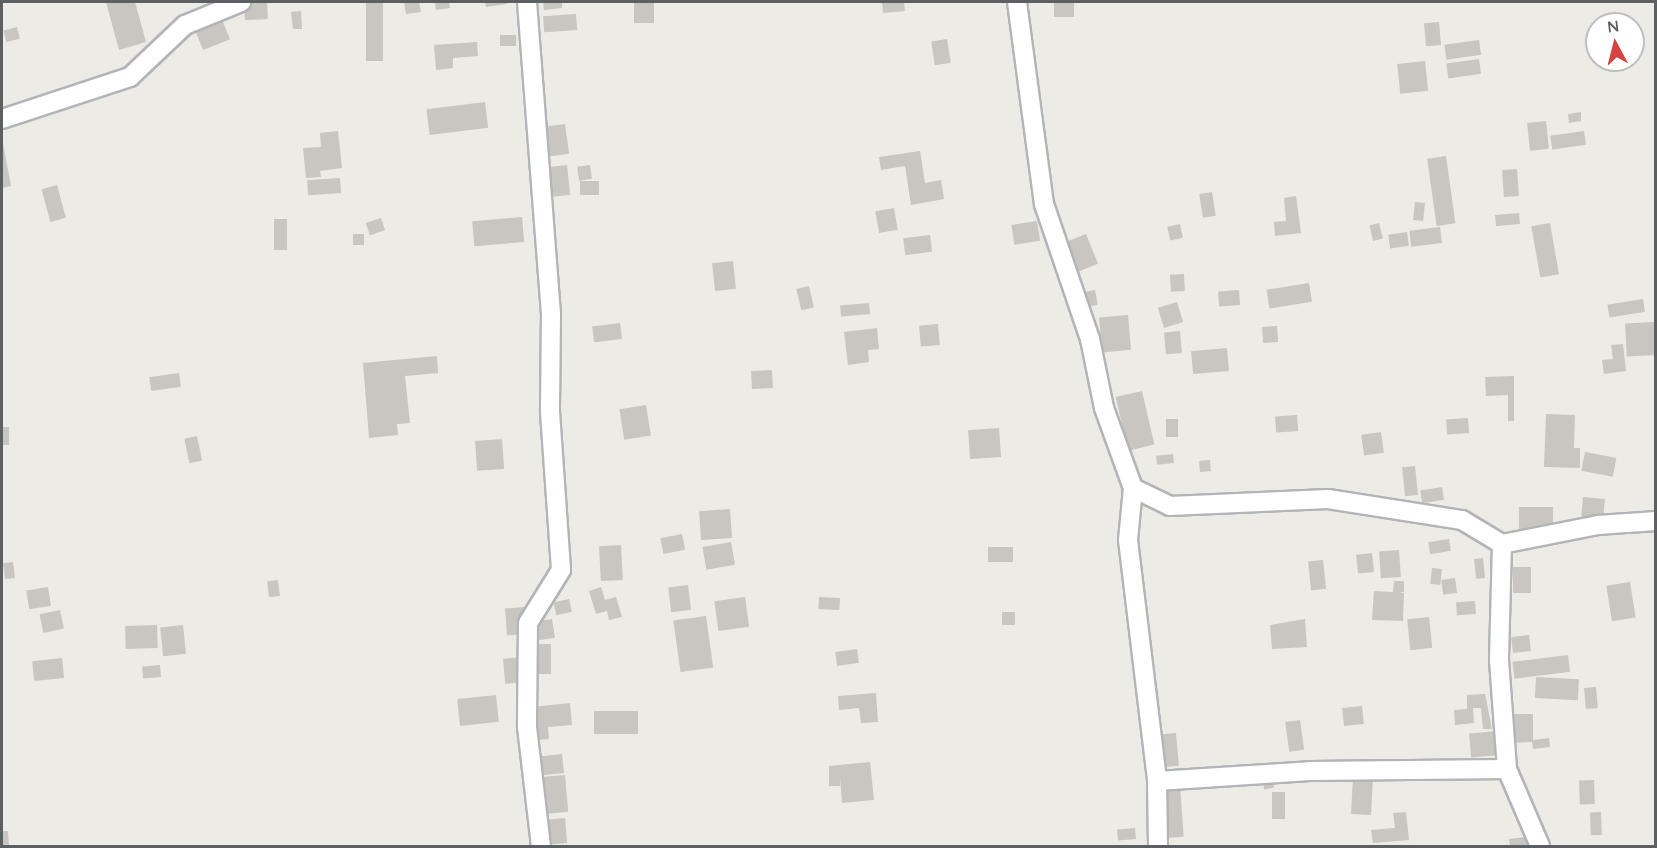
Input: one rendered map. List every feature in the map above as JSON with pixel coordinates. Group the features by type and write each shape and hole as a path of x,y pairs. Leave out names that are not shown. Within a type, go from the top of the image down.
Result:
{"street":[{"path":"2,119 130,77 185,25 241,2"},
{"path":"527,2 551,313 550,412 561,570 528,623 527,727 542,846"},
{"path":"1017,2 1044,204 1090,339 1104,408 1133,488 1128,540 1158,782 1158,846"},
{"path":"1133,488 1170,506 1328,499 1462,520 1502,544 1598,525 1656,521"},
{"path":"1502,544 1499,660 1508,769 1540,846"},
{"path":"1158,782 1310,771 1508,769"}],"building":[{"path":"106,2 135,2 146,42 119,50"},
{"path":"267,2 268,19 245,20 244,3"},
{"path":"366,2 383,2 383,61 366,61"},
{"path":"404,2 419,2 421,12 406,14"},
{"path":"435,2 449,2 450,8 436,10"},
{"path":"485,2 507,2 507,4 486,7"},
{"path":"543,2 562,2 562,8 544,10"},
{"path":"634,2 654,2 654,23 634,23"},
{"path":"882,2 904,2 905,11 883,13"},
{"path":"1054,2 1074,2 1074,17 1054,17"},
{"path":"301,11 302,29 293,29 291,12"},
{"path":"576,14 577,30 544,32 543,16"},
{"path":"221,17 230,39 203,50 194,28"},
{"path":"1439,22 1441,45 1426,46 1424,23"},
{"path":"17,27 20,39 6,42 3,30"},
{"path":"500,35 516,35 516,46 500,46"},
{"path":"947,39 951,63 935,65 931,42"},
{"path":"1479,40 1481,55 1446,60 1444,45"},
{"path":"477,42 478,56 453,58 453,68 436,70 434,45"},
{"path":"1479,59 1481,74 1448,78 1446,64"},
{"path":"1425,61 1428,91 1400,94 1397,64"},
{"path":"485,102 488,128 430,135 426,109"},
{"path":"1581,112 1581,121 1569,123 1568,114"},
{"path":"1546,121 1549,149 1530,151 1527,123"},
{"path":"565,124 569,154 545,157 541,127"},
{"path":"338,131 342,168 320,171 321,177 306,178 303,148 321,147 320,133"},
{"path":"1584,131 1586,145 1552,150 1550,136"},
{"path":"2,138 11,186 2,188"},
{"path":"920,151 925,183 941,180 944,199 911,205 905,166 881,170 879,157"},
{"path":"1446,156 1455,223 1437,226 1427,159"},
{"path":"567,165 570,195 552,197 549,167"},
{"path":"590,165 592,179 579,181 577,167"},
{"path":"1517,169 1519,196 1504,197 1502,170"},
{"path":"340,178 341,193 308,195 307,180"},
{"path":"580,181 599,181 599,195 580,195"},
{"path":"57,185 66,218 50,222 42,189"},
{"path":"1212,192 1216,216 1203,218 1199,194"},
{"path":"1296,196 1301,233 1275,236 1274,222 1286,221 1284,198"},
{"path":"1415,202 1425,203 1423,221 1413,220"},
{"path":"894,208 898,230 879,233 875,211"},
{"path":"1519,213 1520,224 1496,226 1495,215"},
{"path":"522,217 524,242 474,246 472,221"},
{"path":"381,218 385,230 370,235 366,223"},
{"path":"274,219 287,219 287,250 274,250"},
{"path":"1037,221 1040,241 1014,245 1011,225"},
{"path":"1379,223 1383,239 1373,241 1369,225"},
{"path":"1550,223 1559,274 1540,278 1531,226"},
{"path":"1180,224 1183,238 1170,240 1167,227"},
{"path":"1440,227 1442,243 1411,247 1409,231"},
{"path":"1407,232 1409,246 1390,249 1388,235"},
{"path":"353,234 364,234 364,245 353,245"},
{"path":"1086,234 1098,264 1077,272 1065,243"},
{"path":"930,235 932,252 905,255 903,238"},
{"path":"733,261 736,289 715,291 712,263"},
{"path":"1184,274 1185,291 1171,292 1170,275"},
{"path":"1309,283 1312,302 1270,308 1267,290"},
{"path":"809,286 814,307 801,310 796,289"},
{"path":"1095,290 1098,305 1086,307 1083,292"},
{"path":"1239,290 1240,305 1219,306 1218,291"},
{"path":"1643,299 1645,312 1609,317 1607,305"},
{"path":"1177,302 1183,322 1164,328 1158,308"},
{"path":"869,303 870,314 841,316 840,306"},
{"path":"1128,315 1131,350 1102,352 1099,318"},
{"path":"1654,322 1656,355 1627,356 1625,324"},
{"path":"620,323 622,339 594,342 592,326"},
{"path":"938,324 940,345 921,347 919,326"},
{"path":"1277,326 1278,342 1263,343 1262,327"},
{"path":"877,328 879,349 868,350 869,362 848,365 844,332"},
{"path":"1180,331 1182,353 1166,354 1164,332"},
{"path":"1623,344 1626,371 1604,374 1602,360 1613,359 1611,345"},
{"path":"1227,348 1229,371 1193,374 1191,351"},
{"path":"437,356 438,373 405,376 410,423 397,424 398,435 369,438 363,363"},
{"path":"772,370 773,388 752,389 751,371"},
{"path":"179,373 181,387 151,391 149,377"},
{"path":"1514,376 1514,421 1508,421 1508,395 1486,396 1485,377"},
{"path":"1142,391 1154,445 1128,451 1116,397"},
{"path":"646,405 651,436 624,440 619,409"},
{"path":"1546,414 1575,415 1574,448 1580,448 1580,468 1544,467"},
{"path":"1297,415 1298,431 1276,432 1275,417"},
{"path":"1468,418 1469,433 1447,434 1446,420"},
{"path":"1166,419 1178,419 1178,437 1166,437"},
{"path":"2,427 9,427 9,445 2,445"},
{"path":"999,428 1001,457 970,459 968,430"},
{"path":"1381,432 1384,453 1364,456 1361,435"},
{"path":"197,436 202,460 189,463 184,439"},
{"path":"502,439 504,469 477,471 475,441"},
{"path":"1585,452 1616,458 1613,477 1581,471"},
{"path":"1173,454 1174,463 1157,465 1156,456"},
{"path":"1210,460 1211,471 1200,472 1199,461"},
{"path":"1415,466 1418,495 1405,496 1402,467"},
{"path":"1442,487 1444,500 1422,503 1420,490"},
{"path":"1583,497 1605,499 1602,534 1580,532"},
{"path":"1519,507 1553,507 1553,533 1519,533"},
{"path":"730,509 732,538 701,540 699,511"},
{"path":"682,534 685,550 663,554 660,538"},
{"path":"1449,539 1451,551 1430,554 1428,542"},
{"path":"731,542 735,565 706,570 702,547"},
{"path":"621,545 623,580 601,581 599,546"},
{"path":"988,547 1013,547 1013,562 988,562"},
{"path":"1399,550 1401,577 1381,578 1379,551"},
{"path":"1372,553 1374,572 1358,574 1356,555"},
{"path":"1483,558 1485,578 1476,579 1474,559"},
{"path":"1323,560 1326,589 1311,590 1308,562"},
{"path":"13,562 15,578 5,579 3,563"},
{"path":"1513,567 1531,567 1531,593 1513,593"},
{"path":"1432,568 1442,569 1440,585 1430,584"},
{"path":"1455,578 1457,593 1443,595 1441,580"},
{"path":"278,580 280,596 269,597 267,581"},
{"path":"1394,581 1404,581 1404,592 1398,592 1404,593 1403,621 1372,620 1374,591 1393,592"},
{"path":"1630,582 1636,618 1612,621 1606,586"},
{"path":"688,585 691,610 671,612 668,587"},
{"path":"48,587 51,606 29,609 26,590"},
{"path":"601,587 605,600 616,597 622,617 609,620 607,611 596,614 589,591"},
{"path":"745,597 749,627 718,631 714,601"},
{"path":"819,597 840,598 839,610 818,609"},
{"path":"569,599 572,612 556,615 553,603"},
{"path":"1475,601 1476,614 1457,615 1456,602"},
{"path":"525,607 527,634 507,635 505,608"},
{"path":"60,610 64,629 43,633 39,614"},
{"path":"1002,612 1015,612 1015,625 1002,625"},
{"path":"706,616 713,667 681,672 673,621"},
{"path":"1429,617 1432,648 1410,650 1407,619"},
{"path":"552,619 555,638 537,641 534,622"},
{"path":"1305,619 1307,647 1272,649 1270,625"},
{"path":"157,625 158,648 126,649 125,626"},
{"path":"183,625 186,654 163,656 160,627"},
{"path":"1529,635 1531,651 1513,653 1511,637"},
{"path":"536,644 551,644 551,674 536,674"},
{"path":"857,649 859,663 837,666 835,652"},
{"path":"1568,655 1570,672 1514,679 1512,662"},
{"path":"523,657 525,682 505,684 503,659"},
{"path":"62,658 64,678 34,681 32,661"},
{"path":"160,665 161,677 143,679 142,667"},
{"path":"1536,677 1579,679 1578,700 1535,698"},
{"path":"1596,687 1598,708 1586,709 1584,688"},
{"path":"876,693 878,722 861,723 859,708 839,710 838,696"},
{"path":"1485,694 1492,729 1483,729 1481,708 1473,708 1474,723 1455,725 1454,710 1467,709 1467,695"},
{"path":"496,695 499,722 460,726 457,699"},
{"path":"570,703 572,725 548,727 549,739 536,740 533,707"},
{"path":"1362,706 1364,724 1344,726 1342,708"},
{"path":"594,711 638,711 638,734 594,734"},
{"path":"1510,714 1533,714 1533,740 1549,738 1550,747 1533,749 1532,742 1510,743"},
{"path":"1300,720 1304,750 1289,752 1285,722"},
{"path":"1498,731 1500,755 1471,757 1469,734"},
{"path":"1176,733 1179,766 1162,767 1159,734"},
{"path":"562,754 564,773 536,776 534,757"},
{"path":"870,762 874,800 842,803 840,778 840,786 829,786 829,766"},
{"path":"565,775 568,812 539,814 536,778"},
{"path":"1272,775 1274,788 1264,789 1262,777"},
{"path":"1353,777 1373,778 1371,815 1351,814"},
{"path":"1594,780 1595,804 1580,805 1579,781"},
{"path":"1180,785 1184,837 1167,838 1163,786"},
{"path":"1272,792 1285,792 1285,819 1272,819"},
{"path":"1406,812 1409,840 1373,843 1371,830 1395,828 1393,813"},
{"path":"1590,812 1601,812 1602,835 1591,835"},
{"path":"565,818 567,843 542,845 540,820"},
{"path":"1135,828 1136,839 1118,841 1117,830"},
{"path":"2,831 8,831 9,846 2,846"},
{"path":"1526,837 1527,846 1510,846 1509,839"}]}
